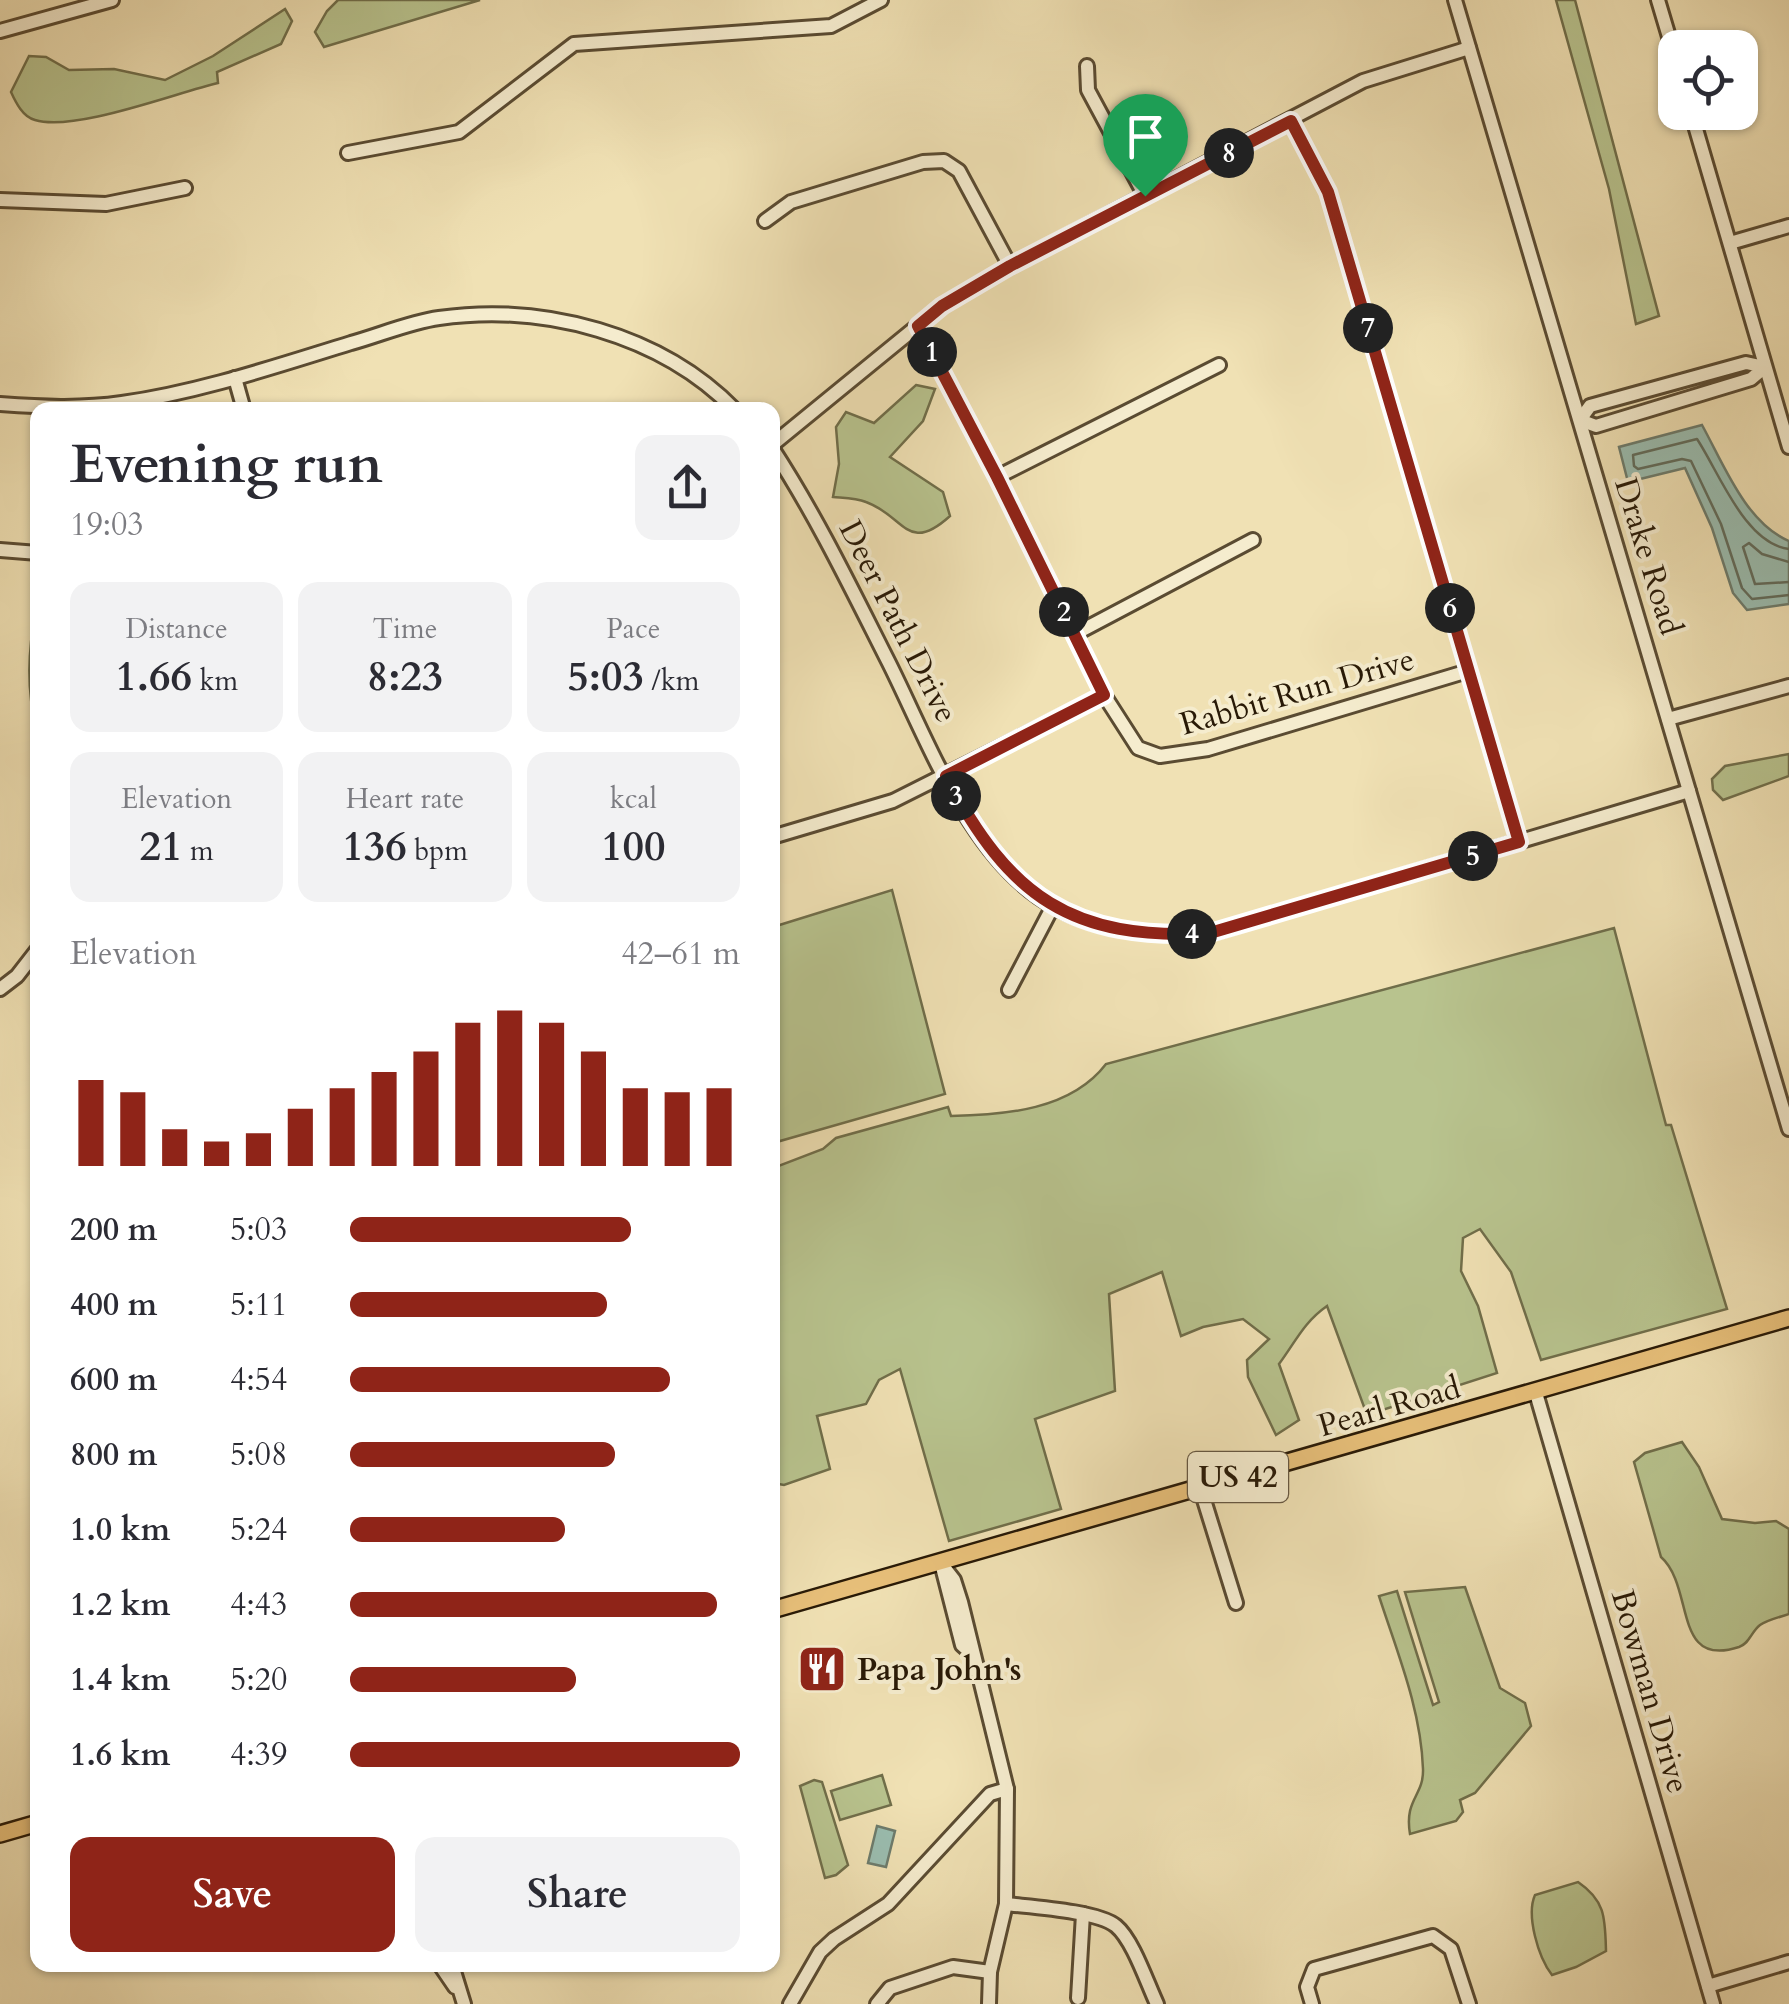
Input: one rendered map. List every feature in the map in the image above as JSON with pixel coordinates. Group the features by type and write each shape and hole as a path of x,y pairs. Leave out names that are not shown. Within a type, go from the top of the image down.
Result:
{"main road":[{"name":"Pearl Road","path":"780,1608 1789,1318"},
{"path":"0,1834 30,1825"}],"street":[{"path":"0,31 112,0"},
{"path":"348,153 459,132 574,44 831,26 881,0"},
{"name":"Drake Road","path":"1455,0 1789,1129"},
{"path":"1658,0 1667,30"},
{"path":"780,440 942,306 1010,266 1363,81 1469,48"},
{"path":"1088,66 1088,90 1145,196"},
{"path":"1291,121 1328,192 1519,842"},
{"path":"1696,130 1789,446"},
{"path":"764,221 791,202 922,162 944,160 958,171 1010,266"},
{"path":"0,200 106,204 184,188"},
{"path":"1730,243 1789,226"},
{"path":"126,402 234,378 435,318 488,313 585,326 635,342 678,366 727,402"},
{"name":"Rabbit Run Drive","path":"918,326 1104,695 1138,748 1160,756 1208,749 1468,672"},
{"path":"1746,363 1766,367 1751,380 1596,426 1580,420 1590,406 1746,363"},
{"path":"997,477 1219,365"},
{"path":"234,378 242,402"},
{"path":"0,404 30,406"},
{"name":"Deer Path Drive","path":"780,460 812,510 972,824 1012,875 1053,906 1106,927 1159,936 1210,933 1689,791"},
{"path":"1075,634 1254,540"},
{"path":"0,550 30,553"},
{"path":"1668,719 1789,686"},
{"path":"780,836 893,801 1104,695"},
{"path":"1009,990 1053,906"},
{"path":"0,989 30,959"},
{"name":"Bowman Drive","path":"1536,1393 1713,2004"},
{"path":"1200,1488 1236,1604"},
{"path":"940,1562 962,1645 971,1653 1007,1789 1006,1904 990,1972 988,2004"},
{"path":"790,2004 820,1952 834,1938 888,1904 990,1794 1007,1789"},
{"path":"1006,1904 1083,1914 1116,1926 1157,2004"},
{"path":"1078,1998 1083,1914"},
{"path":"1312,2004 1306,1987 1314,1969 1433,1936 1451,1949 1469,2004"},
{"path":"1708,1986 1789,1962"},
{"path":"877,2004 890,1988 953,1967 990,1972"},
{"path":"445,1972 462,1998"},
{"path":"454,1972 462,1998"}],"green space":[{"path":"338,0 480,0 324,47 315,32"},
{"path":"1556,0 1575,0 1659,316 1636,324 1609,189"},
{"path":"285,9 292,21 281,44 217,72 218,83 125,110 53,122 27,116 11,92 29,56 46,57 69,70 114,69 165,80 213,56"},
{"path":"916,385 935,389 923,421 890,457 943,492 950,516 924,532 906,529 866,502 833,497 839,464 836,427 846,412 874,423"},
{"path":"1789,754 1789,776 1723,800 1713,790 1712,779 1725,766"},
{"path":"892,890 945,1094 780,1141 780,925"},
{"path":"1614,928 1666,1125 1671,1125 1727,1309 1541,1360 1511,1272 1480,1229 1463,1238 1461,1271 1478,1306 1497,1373 1367,1415 1327,1306 1306,1325 1279,1364 1299,1420 1276,1435 1248,1377 1247,1360 1269,1339 1243,1319 1181,1336 1162,1272 1109,1294 1115,1391 1035,1419 1061,1509 949,1541 900,1369 879,1380 866,1404 817,1416 830,1469 780,1484 780,1165 823,1149 836,1138 948,1107 951,1116 1036,1107 1075,1091 1106,1064"},
{"path":"1682,1442 1699,1467 1722,1519 1776,1521 1789,1529 1789,1614 1760,1625 1739,1647 1718,1651 1703,1646 1694,1636 1671,1570 1661,1557 1634,1462 1645,1453"},
{"path":"1465,1587 1500,1688 1525,1703 1531,1726 1475,1793 1460,1800 1463,1812 1456,1821 1410,1834 1410,1813 1421,1786 1421,1747 1407,1681 1379,1596 1397,1591 1433,1705 1439,1702 1405,1592"},
{"path":"882,1775 891,1805 840,1820 831,1791"},
{"path":"814,1780 822,1782 848,1865 825,1878 800,1786"},
{"path":"1578,1882 1599,1904 1606,1951 1552,1975 1535,1936 1535,1895"}],"water":[{"path":"1702,425 1748,507 1760,521 1789,541 1789,604 1747,610 1733,593 1712,528 1685,468 1628,482 1619,447"},
{"path":"877,1826 895,1831 886,1867 868,1863"}],"place":[{"name":"Papa John's","path":"822,1669"}],"route":[{"path":"1291,121 1328,192 1519,842 1210,933 1159,936 1106,927 1053,906 1012,875 972,824 946,776 1104,695 918,326 942,306 1010,266 1145,196 1291,121"}]}
